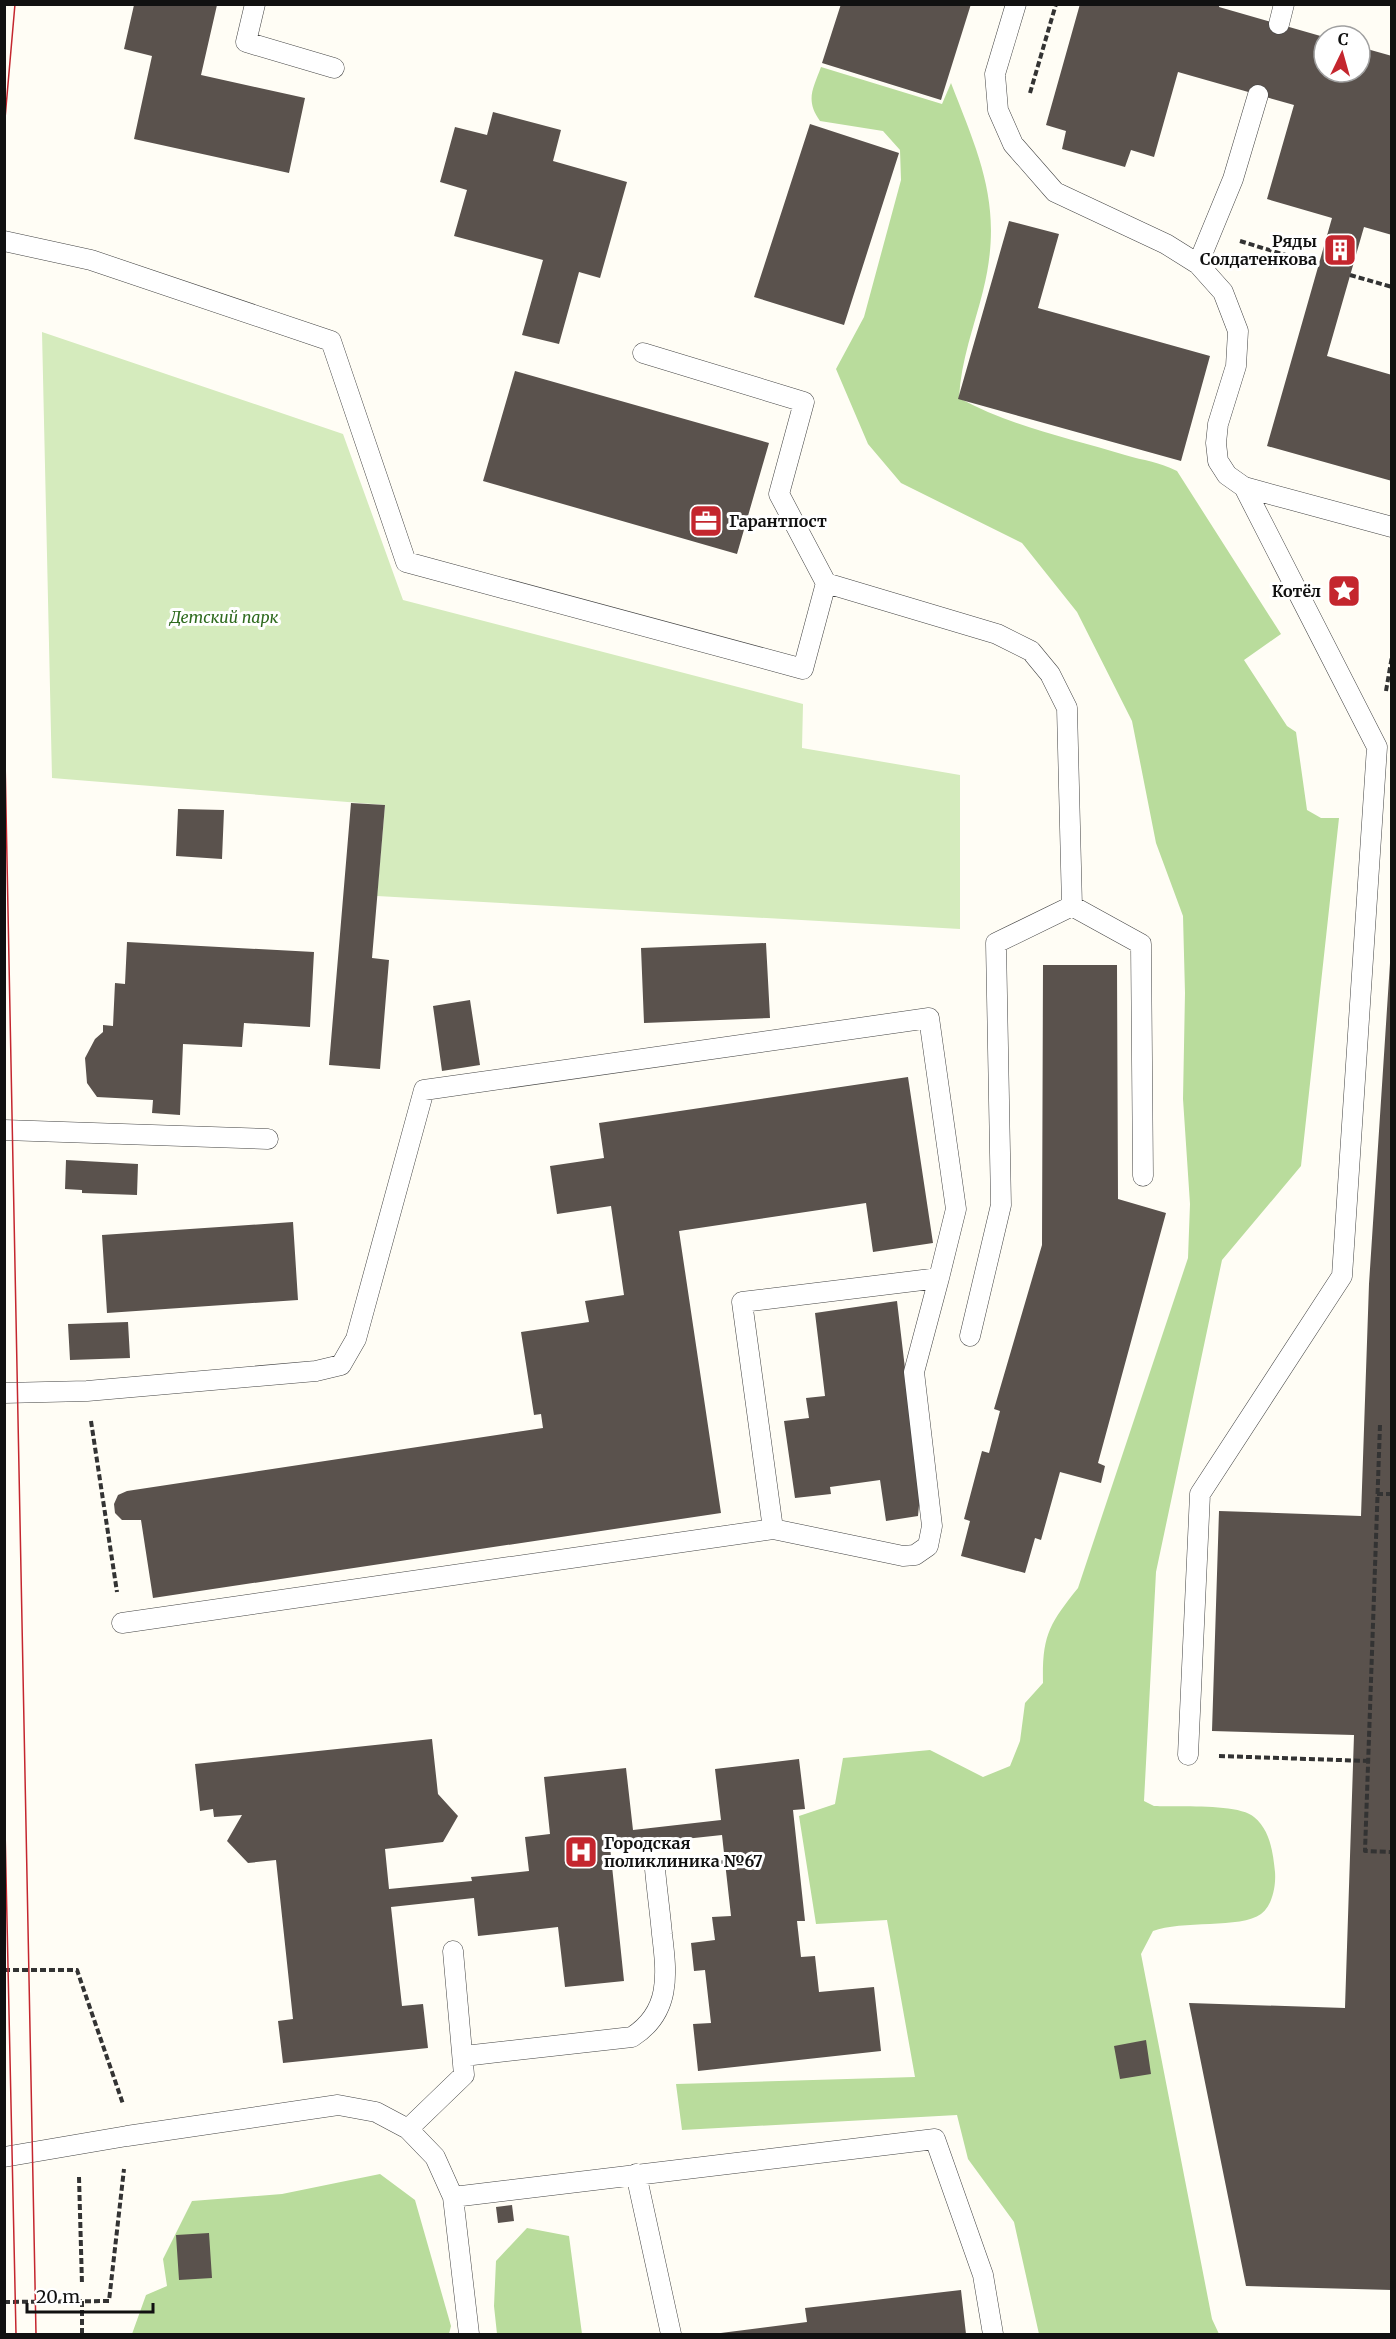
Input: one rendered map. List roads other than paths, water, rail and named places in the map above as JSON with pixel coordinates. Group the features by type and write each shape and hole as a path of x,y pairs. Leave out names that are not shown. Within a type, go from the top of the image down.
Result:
{"lane":[{"path":"255,4 246,42 334,68"},
{"path":"1016,4 995,74 998,110 1013,144 1055,192 1166,244 1198,264 1223,292 1238,331 1236,366 1218,424 1216,443 1218,461 1227,475 1244,487 1392,527"},
{"path":"1278,24 1284,4"},
{"path":"1198,264 1233,179 1258,95"},
{"path":"4,241 91,260 331,341 406,562 802,669 826,583 779,494 804,402 643,353"},
{"path":"1188,1755 1200,1494 1342,1276 1377,747 1244,487"},
{"path":"826,583 998,634 1031,651 1050,674 1067,708 1072,906"},
{"path":"1072,906 1142,944 1143,1176"},
{"path":"970,1336 1001,1205 996,943 1072,906"},
{"path":"4,1393 87,1390 316,1371 341,1365 356,1339 424,1090 929,1018 956,1209 914,1372 932,1526 928,1546 915,1555 903,1556 773,1529 122,1623"},
{"path":"4,1130 268,1138"},
{"path":"773,1529 742,1302 939,1278"},
{"path":"464,2056 632,2037 647,2025 660,2007 667,1977 655,1869"},
{"path":"408,2129 464,2075 453,1951"},
{"path":"4,2157 127,2136 338,2105 376,2112 408,2129 435,2157 453,2197 469,2334"},
{"path":"453,2197 935,2139 983,2275 993,2334"},
{"path":"636,2174 671,2334"}],"tram line":[{"path":"4,130 15,4"},
{"path":"4,707 36,2334"},
{"path":"4,1782 16,2334"}],"place":[{"name":"Ряды Солдатенкова","path":"1340,250"},
{"name":"Гарантпост","path":"706,521"},
{"name":"Котёл","path":"1344,591"},
{"name":"Городская поликлиника №67","path":"581,1852"}],"park label":[{"name":"Детский парк","path":"224,617"}]}
